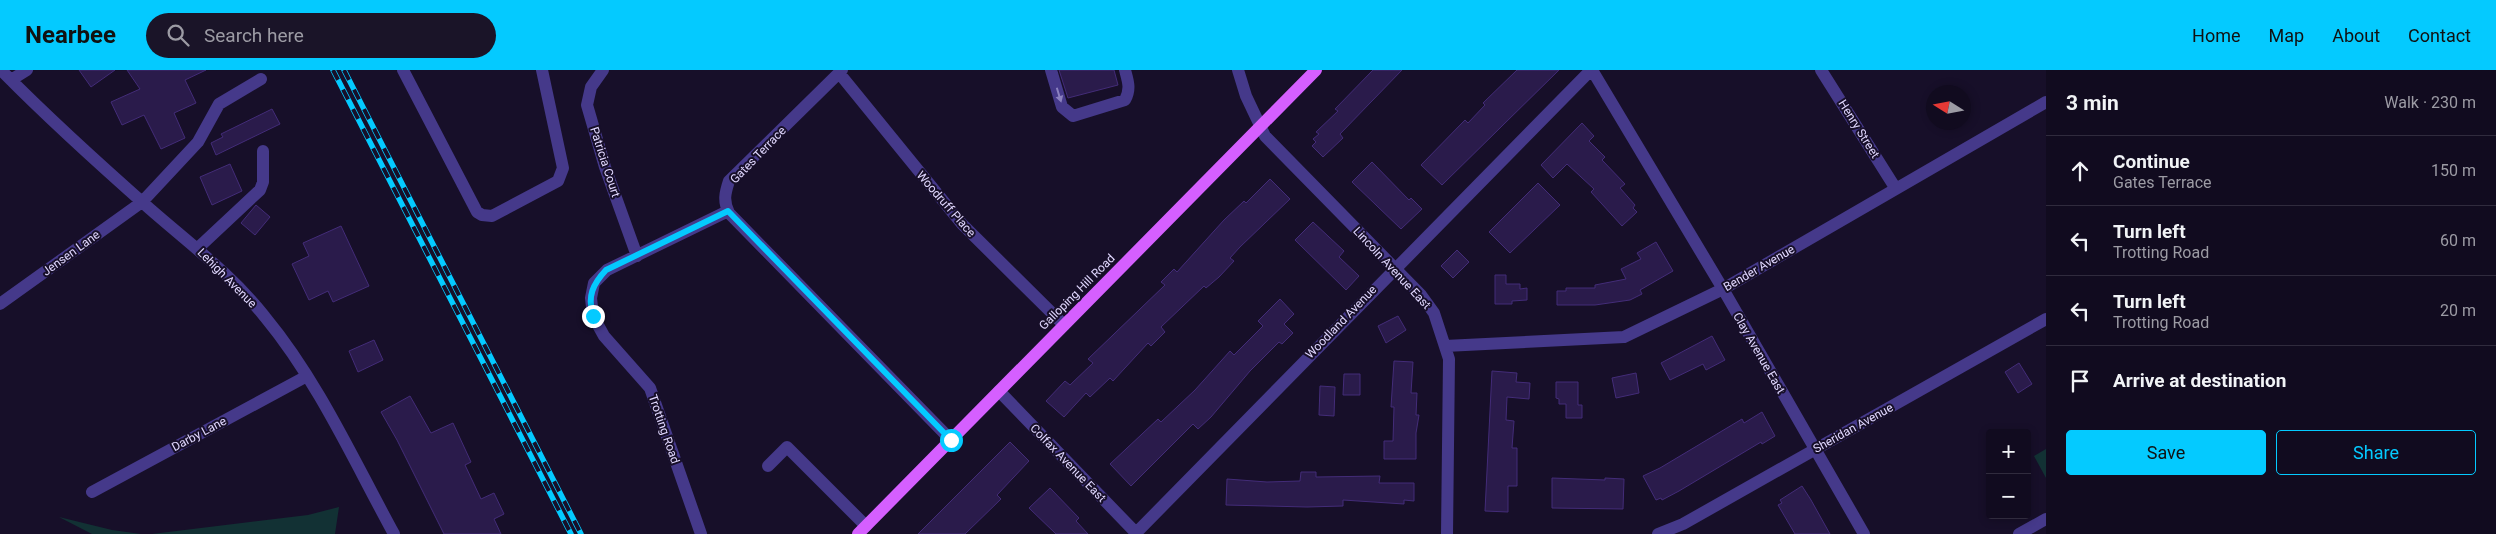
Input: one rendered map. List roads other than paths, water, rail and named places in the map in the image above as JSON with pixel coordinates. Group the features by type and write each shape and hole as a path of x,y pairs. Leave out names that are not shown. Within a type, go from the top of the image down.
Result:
{"main road":[{"name":"Galloping Hill Road","path":"862,530 1316,70"}],"street":[{"name":"Lehigh Avenue","path":"1,70 48,118 142,202 198,248 240,288 266,317 307,376 394,534"},
{"path":"11,80 27,70"},
{"path":"403,70 477,212 482,215 492,216 558,182 562,176 564,168 542,70"},
{"name":"Patricia Court","path":"603,70 591,87 588,105 605,167 636,256"},
{"path":"1051,70 1062,107 1073,116 1126,100 1129,84 1125,70"},
{"name":"Lincoln Avenue East","path":"1238,70 1246,96 1265,136 1421,295 1434,314 1450,359 1448,534"},
{"name":"Woodland Avenue","path":"1136,534 1394,268 1592,70"},
{"name":"Clay Avenue East","path":"1592,70 1864,534"},
{"name":"Henry Street","path":"1821,70 1896,189"},
{"name":"Gates Terrace","path":"728,211 724,200 729,181 841,71"},
{"name":"Woodruff Place","path":"841,71 962,224 1064,325"},
{"name":"Jensen Lane","path":"0,304 142,202 198,142 218,104 261,79"},
{"name":"Bender Avenue","path":"1445,346 1624,337 1722,289 2046,102"},
{"path":"198,248 260,190 263,182 263,152"},
{"path":"728,211 951,440"},
{"name":"Trotting Road","path":"701,534 650,388 604,336 591,309 594,283 606,270 728,211"},
{"name":"Sheridan Avenue","path":"1658,534 1683,524 2046,319"},
{"name":"Darby Lane","path":"92,492 307,376"},
{"name":"Colfax Avenue East","path":"999,391 1136,534"},
{"path":"768,466 787,447 862,530"},
{"path":"2019,534 2046,519"}],"railway":[{"path":"333,70 571,534"},
{"path":"344,70 581,534"}]}
